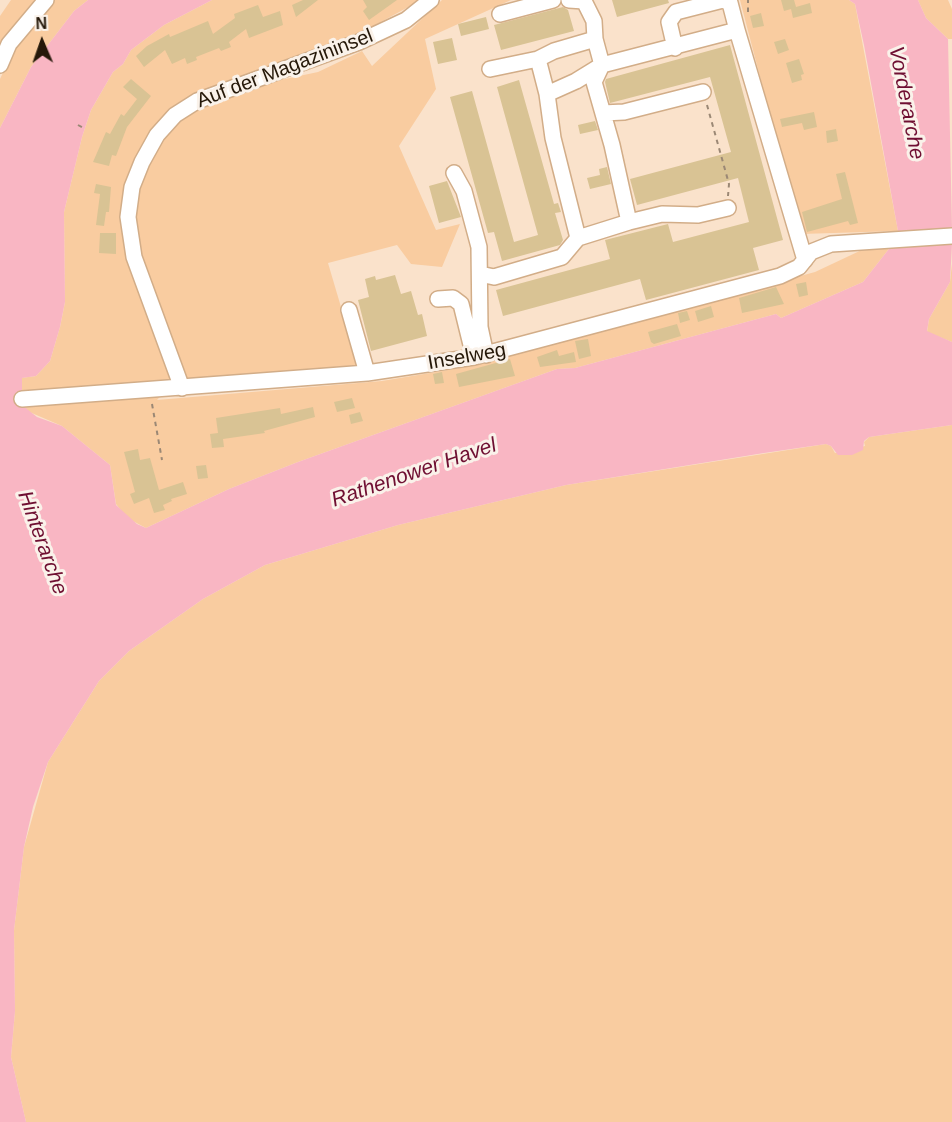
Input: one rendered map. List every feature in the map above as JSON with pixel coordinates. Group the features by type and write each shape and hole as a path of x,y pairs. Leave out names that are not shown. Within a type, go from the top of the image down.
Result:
{"street":[{"path":"0,65 9,45 46,0"},
{"name":"Auf der Magazininsel","path":"182,388 134,257 128,217 132,188 141,162 157,135 174,115 197,101 359,42 406,20 431,0"},
{"path":"500,14 554,0"},
{"path":"569,0 584,2 594,21 595,39 602,64 594,82 629,222"},
{"path":"675,48 669,22 676,12 723,0 730,3 805,260"},
{"path":"547,94 576,81 602,64 675,48 737,30"},
{"path":"490,69 538,59 554,51 595,39"},
{"path":"538,59 547,94 553,138 578,238"},
{"path":"603,113 624,112 703,92"},
{"path":"454,173 464,190 476,236 480,274 480,356"},
{"path":"480,274 494,277 562,257 578,238 629,222 662,214 698,215 728,208"},
{"name":"Inselweg","path":"22,399 367,373 480,356 780,276 792,272 811,252 831,244 892,238 952,236"},
{"path":"438,299 453,298 461,304 480,356"},
{"path":"349,310 367,373"}],"path":[{"path":"703,92 729,184 728,208"},
{"path":"78,125 85,129"},
{"path":"149,390 162,460"}],"shaded area":[{"path":"11,0 39,0 0,50 0,16"},
{"path":"53,0 88,0 74,11 31,67 0,128 0,79 15,47"},
{"path":"212,0 421,0 359,34 174,111 124,215 174,381 157,400 382,381 472,366 815,272 866,248 892,245 863,282 781,318 776,314 575,368 557,369 298,462 229,489 146,528 127,518 116,504 110,465 62,426 27,411 22,405 21,378 36,376 50,361 60,327 65,302 64,212 91,110 113,72 123,64 131,50 164,25"},
{"path":"442,0 511,0 425,39 436,89 399,146 436,230 460,224 442,267 411,264 397,245 328,263 359,368 195,382 181,379 144,273 134,218 138,190 146,164 162,137 179,118 197,107 252,86 318,72 362,51 372,66"},
{"path":"740,0 849,0 855,4 898,231 801,234"},
{"path":"918,0 948,0 952,9 952,39 948,39 926,18"},
{"path":"952,264 952,342 927,332 929,319 950,282"},
{"path":"952,425 952,1122 26,1122 11,1057 15,1011 14,930 24,847 48,762 99,681 129,651 203,599 265,565 398,525 566,485 826,444 831,446 835,453 865,446 864,442 869,437"}],"water":[{"path":"88,0 212,0 164,25 131,50 123,64 113,72 91,110 64,212 65,302 60,327 50,361 36,376 22,378 22,405 37,417 62,426 110,465 116,505 137,524 146,528 229,489 298,462 557,369 575,368 776,314 781,318 863,282 892,245 952,243 950,282 929,319 927,331 952,342 952,425 869,437 864,441 863,450 852,455 838,455 831,446 826,444 764,453 566,485 398,525 265,565 203,599 129,651 99,681 48,762 33,807 24,847 14,930 15,1011 11,1057 26,1122 0,1122 0,128 31,67 74,11"},
{"name":"Vorderarche","path":"849,0 918,0 926,18 948,39 952,230 898,231 864,45 855,4"}],"building":[{"path":"303,0 318,0 296,17 292,5"},
{"path":"363,0 397,0 369,20 363,11 367,7"},
{"path":"612,0 668,0 669,3 617,17"},
{"path":"781,0 794,0 796,7 810,3 812,13 793,18 791,9 784,11"},
{"path":"258,5 263,17 280,11 283,25 249,38 246,29 229,42 231,47 221,51 219,48 196,57 197,60 187,64 185,58 172,64 165,50 144,67 136,56 147,46 169,34 170,37 208,21 213,34 235,18 234,14"},
{"path":"563,7 568,10 574,31 501,50 494,25"},
{"path":"761,13 764,26 753,28 750,16"},
{"path":"486,17 489,29 461,36 458,24"},
{"path":"452,38 457,60 438,64 433,42"},
{"path":"785,39 789,50 778,54 774,42"},
{"path":"730,45 783,240 753,248 759,270 646,300 640,279 503,316 496,290 610,259 605,240 668,224 673,242 749,222 738,178 637,205 630,179 731,152 710,77 610,103 605,82 606,79"},
{"path":"799,59 804,74 801,75 802,80 792,83 786,63"},
{"path":"131,79 151,96 127,127 116,156 112,155 109,166 93,162 106,132 110,134 121,114 124,116 137,99 123,87"},
{"path":"519,80 554,204 558,203 561,212 555,213 563,240 560,245 502,261 494,232 488,233 450,97 472,91 514,242 538,235 497,87"},
{"path":"814,112 817,127 804,130 802,123 782,127 780,119"},
{"path":"595,121 598,130 580,134 578,125"},
{"path":"836,129 838,141 827,143 826,131"},
{"path":"607,167 611,184 590,189 587,178 600,175 599,169"},
{"path":"845,172 858,223 850,225 848,221 807,232 802,212 842,199 836,174"},
{"path":"447,181 461,217 439,223 429,186"},
{"path":"96,184 111,187 109,212 106,212 104,226 96,225 100,194 94,193"},
{"path":"100,233 116,233 116,254 99,253"},
{"path":"395,275 401,294 411,291 418,315 422,314 427,336 371,351 358,300 369,297 365,279 375,276 376,280"},
{"path":"806,282 808,295 799,297 796,284"},
{"path":"776,287 784,304 742,313 739,298"},
{"path":"711,306 714,317 698,322 695,311"},
{"path":"687,311 690,320 680,323 678,313"},
{"path":"677,324 681,336 654,344 651,342 648,332"},
{"path":"588,339 591,356 579,359 575,341"},
{"path":"557,350 559,356 574,352 576,362 540,367 537,357"},
{"path":"510,359 515,376 459,387 456,374"},
{"path":"442,372 444,383 435,384 433,374"},
{"path":"352,398 355,408 337,412 334,402"},
{"path":"313,407 315,417 264,431 265,433 223,439 224,447 212,448 210,434 218,433 216,418 280,408 281,414"},
{"path":"360,412 363,421 351,424 349,415"},
{"path":"138,449 140,460 150,458 159,490 183,482 187,494 171,499 172,501 163,505 165,510 154,513 149,498 134,504 130,494 135,492 124,452"},
{"path":"206,465 208,478 198,479 196,466"}],"water label":[{"name":"Rathenower Havel","path":"414,473"},
{"name":"Hinterarche","path":"42,543"}]}
